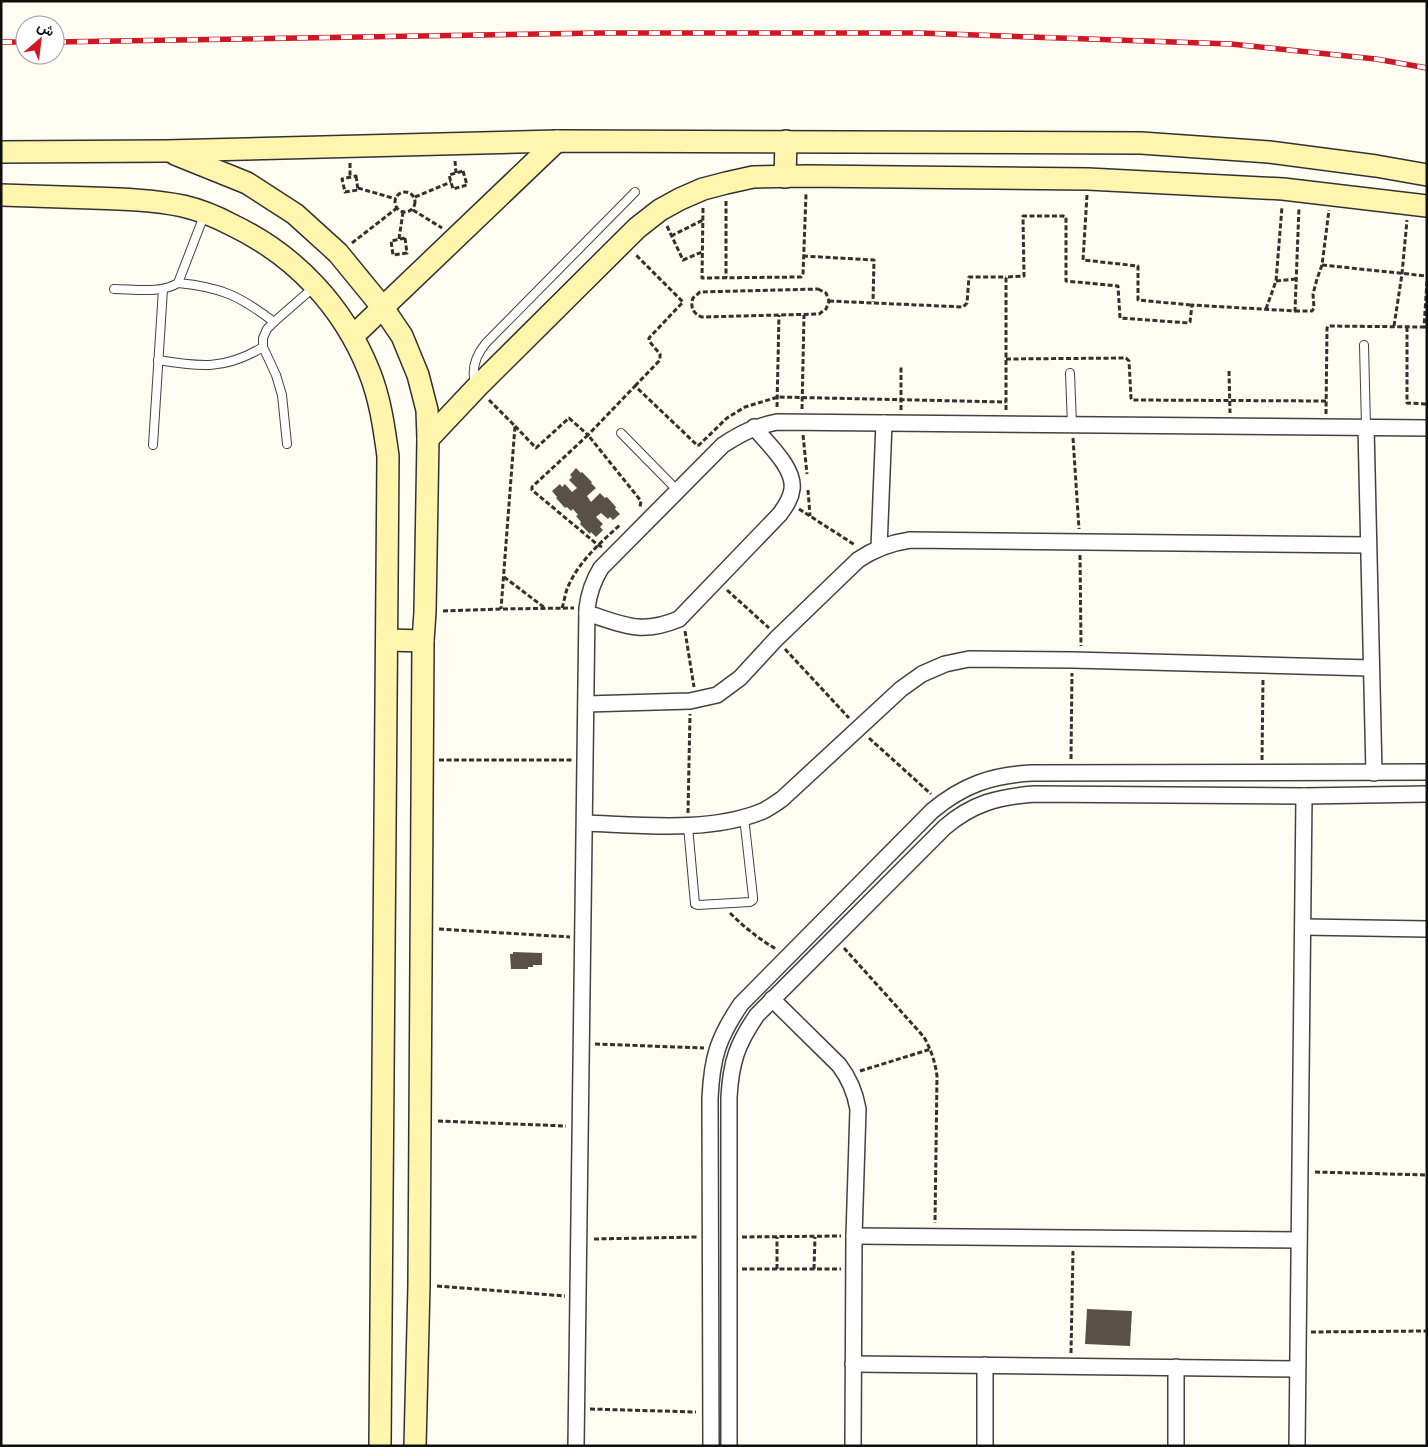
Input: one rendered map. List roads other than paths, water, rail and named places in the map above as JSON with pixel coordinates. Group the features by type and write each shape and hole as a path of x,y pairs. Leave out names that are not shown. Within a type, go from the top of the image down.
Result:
{"street":[{"path":"353,336 557,141"},
{"path":"1,152 166,151 557,141 1141,144 1269,152 1376,166 1427,175"},
{"path":"786,141 786,177"},
{"path":"1,195 136,200 184,206 206,213 250,234 280,253 316,285 353,336 370,372 382,413 388,456 388,640 380,1437 415,1437 427,410 418,375 402,336 383,308 338,253 295,214 247,184 166,151"},
{"path":"428,439 476,387 637,228 660,210 680,199 726,182 753,177 806,176 1088,179 1291,190 1418,205"},
{"path":"576,1446 587,611 593,580 601,568 723,445 754,427 777,422 1427,428"},
{"path":"874,550 884,423"},
{"path":"587,611 632,627 648,628 664,625 679,619 780,514 788,502 792,490 791,476 785,464 754,427"},
{"path":"1366,427 1374,773"},
{"path":"586,704 693,700 717,694 740,678 777,638 858,560 874,550 894,543 910,540 1368,546"},
{"path":"388,640 423,640"},
{"path":"584,823 688,826 744,817 764,810 782,799 901,689 922,674 945,664 969,659 1371,668"},
{"path":"710,1446 711,1073 717,1048 727,1025 741,1004 941,804 972,785 1010,774 1071,772 1427,772"},
{"path":"1167,773 1167,795"},
{"path":"729,1446 730,1075 735,1053 744,1033 757,1015 945,827 965,812 981,804 997,799 1034,794 1304,796 1427,794"},
{"path":"1297,1446 1304,796"},
{"path":"875,870 888,885"},
{"path":"1303,927 1427,929"},
{"path":"772,999 839,1065 856,1097 858,1109 854,1236 853,1446"},
{"path":"710,1142 729,1142"},
{"path":"854,1236 1299,1240"},
{"path":"853,1364 1176,1366 1298,1369"},
{"path":"985,1365 985,1446"},
{"path":"1176,1366 1176,1446"}],"lane":[{"path":"476,387 474,368 480,350 635,192"},
{"path":"178,283 206,213"},
{"path":"114,288 162,289 178,283 205,286 231,294 253,306 274,322"},
{"path":"287,444 281,390 263,347 263,338 267,329 274,322 316,285"},
{"path":"153,445 162,289"},
{"path":"1364,344 1366,427"},
{"path":"158,360 200,366 216,365 241,359 263,347"},
{"path":"1070,373 1072,425"},
{"path":"621,433 678,491"},
{"path":"688,826 695,904 750,902 753,900 744,817"}],"railway":[{"path":"65,42 599,33 919,33 1231,44 1376,59 1427,68"},
{"path":"1,42 15,42"}]}
